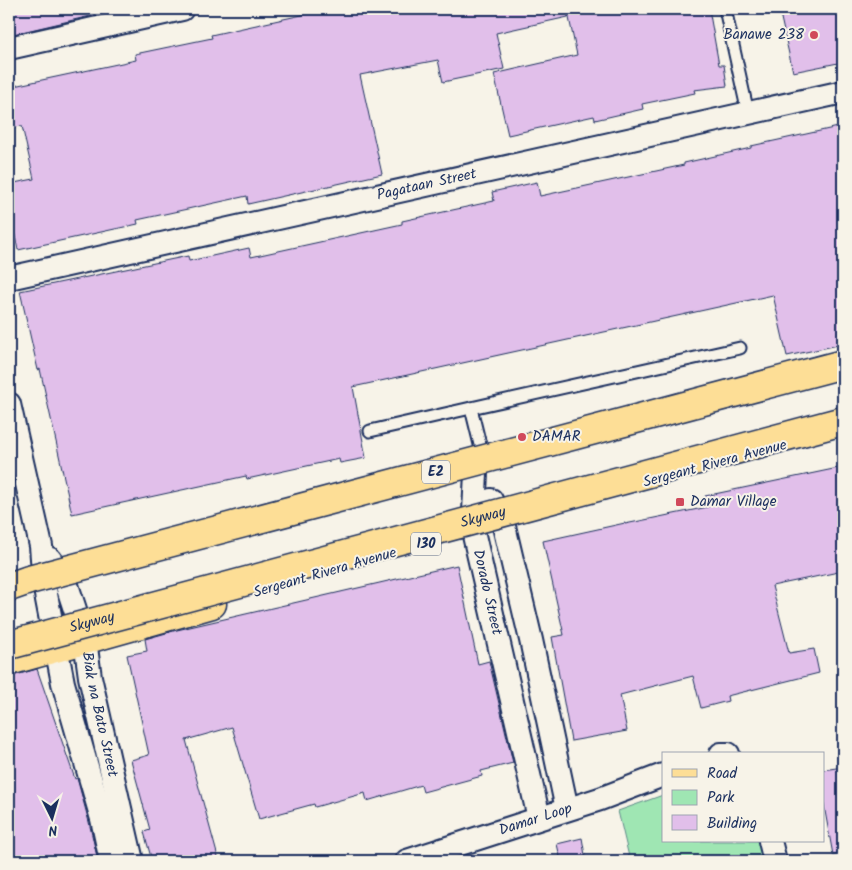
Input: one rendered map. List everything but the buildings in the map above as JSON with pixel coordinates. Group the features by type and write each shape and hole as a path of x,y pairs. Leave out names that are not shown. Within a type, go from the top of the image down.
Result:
{"main road":[{"name":"E2","path":"9,587 843,364"},
{"path":"9,593 843,376"},
{"name":"Skyway","path":"9,645 843,421"},
{"name":"Sergeant Rivera Avenue","path":"9,661 503,522 843,430"}],"street":[{"path":"9,48 182,9"},
{"name":"Pagataan Street","path":"9,278 843,92"},
{"name":"Biak na Bato Street","path":"9,404 41,546 55,582 85,640 90,677 132,861"},
{"name":"Dorado Street","path":"481,471 503,522 567,809"},
{"name":"Dorado Street","path":"481,471 473,531 539,818"},
{"name":"Biak na Bato Street","path":"55,582 57,647 63,683 102,819 111,861"},
{"name":"Damar Loop","path":"407,861 567,809 662,775"},
{"path":"770,842 775,861"}],"lane":[{"path":"725,9 748,113"},
{"path":"370,431 740,348"},
{"path":"471,408 481,471"}],"green space":[{"path":"662,795 662,842 771,842 776,861 630,861 618,811"}],"place":[{"name":"Banawe 238","path":"814,35"},
{"name":"DAMAR","path":"522,437"},
{"name":"Damar Village","path":"680,502"}]}
